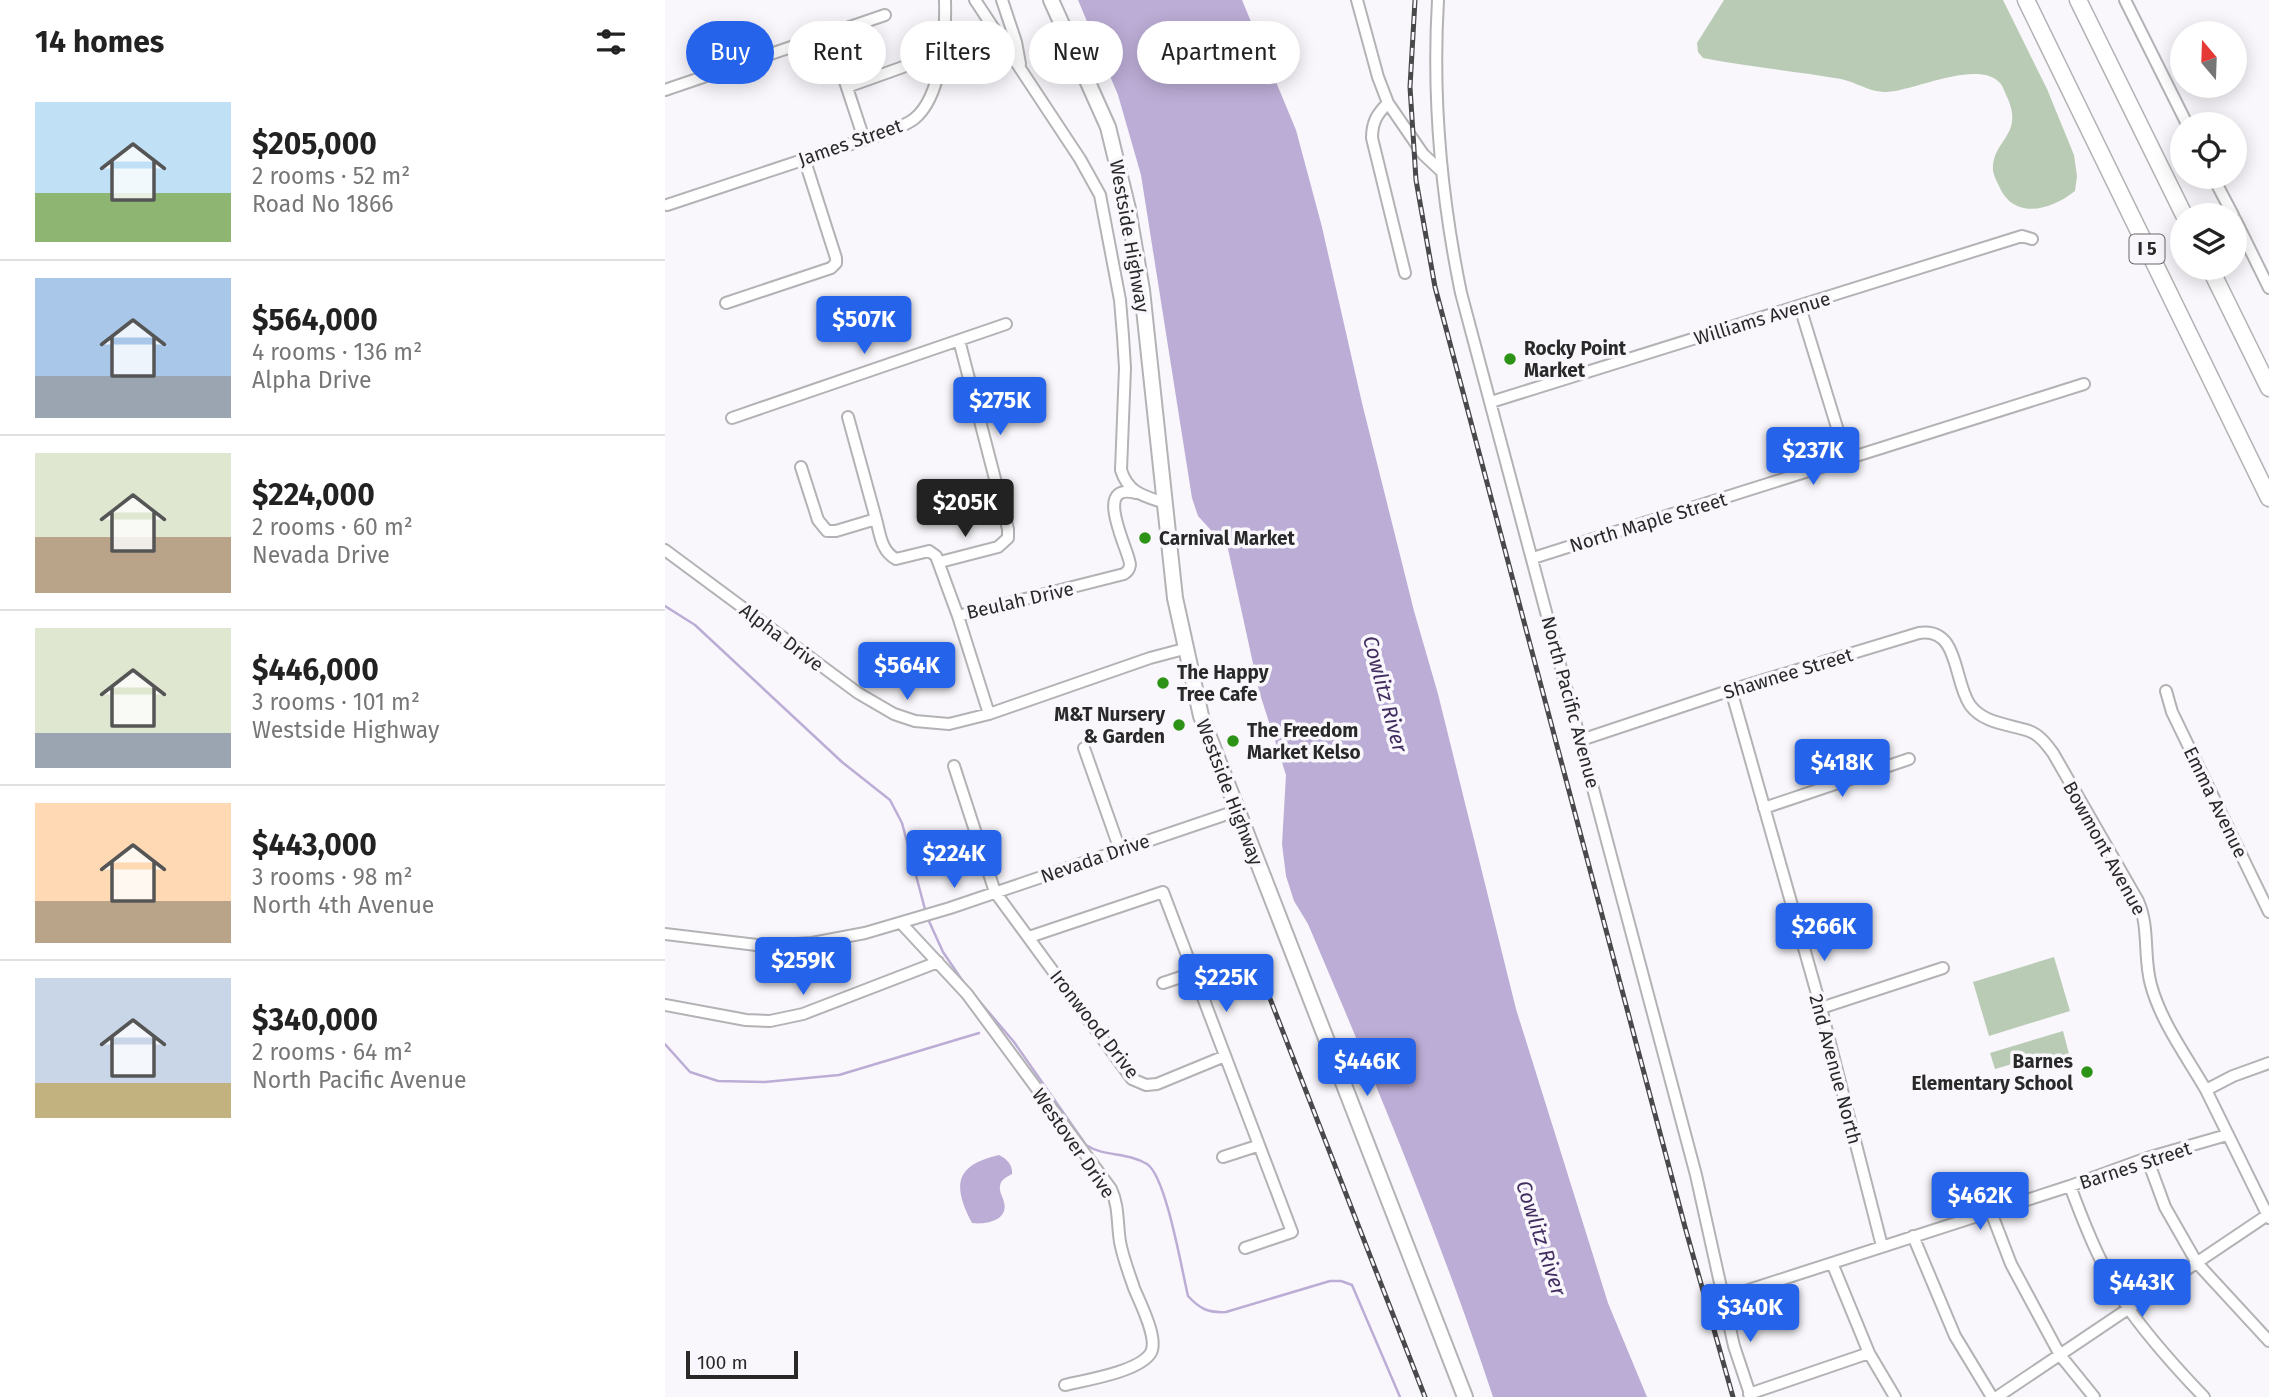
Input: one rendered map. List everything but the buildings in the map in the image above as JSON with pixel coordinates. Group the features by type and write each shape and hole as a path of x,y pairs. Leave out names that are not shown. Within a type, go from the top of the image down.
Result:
{"highway":[{"name":"I 5","path":"2026,0 2269,498"},
{"name":"I 5","path":"2078,0 2178,203"},
{"path":"2216,280 2269,388"}],"main road":[{"name":"Westside Highway","path":"1051,0 1108,127 1118,165 1142,290 1175,598 1184,649 1201,716 1465,1397"}],"street":[{"name":"James Street","path":"667,205 864,139 913,119 926,106 934,87 946,29 945,0"},
{"path":"975,0 1093,180 1105,214 1120,300 1125,368 1120,465 1125,481 1136,493 1165,503"},
{"path":"1002,0 1016,42 1021,71"},
{"path":"1357,0 1388,103 1423,154 1440,170"},
{"name":"North Pacific Avenue","path":"1438,0 1435,56 1440,170 1461,293 1696,1175 1734,1346 1750,1395"},
{"path":"2125,0 2181,112"},
{"path":"866,21 885,15"},
{"path":"665,90 788,47"},
{"path":"847,87 900,67"},
{"path":"846,84 864,139"},
{"path":"1388,103 1377,114 1372,126 1372,138 1405,273"},
{"path":"726,303 831,268 836,263 803,158"},
{"name":"Williams Avenue","path":"1491,402 2022,236 2032,239"},
{"path":"2247,243 2269,288"},
{"path":"1800,307 1847,460"},
{"path":"732,418 1006,324"},
{"path":"848,417 882,543 890,555 896,559 929,551 940,562 998,547 1008,538 1008,529 959,340"},
{"name":"North Maple Street","path":"1533,558 2084,384"},
{"path":"801,467 818,520 827,531 836,531 876,519"},
{"name":"Beulah Drive","path":"940,562 958,615 1124,574 1129,570 1130,563 1114,510 1121,493 1136,493"},
{"name":"Alpha Drive","path":"665,550 857,694 894,714 915,721 949,724 989,714 1150,657 1184,649"},
{"path":"958,615 989,714"},
{"name":"Shawnee Street","path":"1581,740 1731,690 1930,631 1946,641 1963,688"},
{"name":"Bowmont Avenue","path":"1963,688 1971,705 1980,714 1993,722 2031,731 2042,739 2053,753 2138,901 2145,917 2151,987 2160,1009 2215,1107 2227,1135"},
{"name":"2nd Avenue North","path":"1731,690 1821,1008 1882,1246"},
{"name":"Emma Avenue","path":"2166,691 2172,712 2269,912"},
{"path":"1084,748 1120,850"},
{"path":"1764,808 1909,760"},
{"name":"Ironwood Drive","path":"954,766 995,892 1132,1079 1146,1086 1157,1084 1225,1056"},
{"name":"Nevada Drive","path":"665,934 765,946 812,943 865,933 1236,811"},
{"path":"1029,937 1163,892 1257,1146 1292,1232 1245,1248"},
{"name":"Westover Drive","path":"901,923 975,1005 1111,1189 1116,1201 1120,1241 1128,1272 1154,1340 1151,1353 1141,1363 1118,1372 1065,1385"},
{"path":"665,1005 746,1020 770,1021 803,1014 939,962"},
{"path":"1821,1008 1943,968"},
{"path":"1163,983 1193,973"},
{"path":"2206,1090 2269,1063"},
{"path":"1913,1236 1955,1336 1995,1397 2268,1216 2227,1135"},
{"name":"Barnes Street","path":"1724,1298 2070,1186 2147,1158 2227,1135"},
{"path":"1223,1157 1257,1146"},
{"path":"2147,1158 2165,1207 2197,1263 2269,1341"},
{"path":"2070,1186 2089,1237 2129,1309 2169,1361 2204,1397"},
{"path":"1991,1212 2011,1264 2060,1355 2094,1397"},
{"path":"1832,1263 1869,1353 1895,1397"},
{"path":"1750,1395 1869,1353"}],"green space":[{"path":"1724,0 2003,0 2047,89 2074,155 2077,176 2075,191 2055,203 2034,209 2023,208 2006,197 1993,171 1997,152 2010,129 2011,110 2001,84 1990,76 1962,75 1881,92 1841,79 1703,58 1698,52 1697,43"},
{"path":"2054,957 2070,1011 1989,1036 1973,982"},
{"path":"2063,1031 2069,1054 2021,1069 2019,1062 1995,1069 1990,1053"}],"water":[{"name":"Cowlitz River","path":"1078,0 1242,0 1251,21 1137,21 1137,84 1277,84 1296,130 1322,227 1362,403 1414,611 1438,694 1516,1009 1608,1303 1647,1397 1493,1397 1405,1158 1308,924 1294,901 1286,876 1282,844 1286,775 1259,691 1228,549 1198,516 1192,498 1141,175 1113,84 1123,84 1123,21 1087,21"},
{"path":"999,1155 1005,1158 1012,1168 1012,1174 1003,1180 1000,1186 1005,1208 1003,1214 989,1222 972,1223 962,1198 961,1178 973,1164"}],"waterway":[{"path":"665,606 695,625 842,762 890,800 902,823 926,913"},
{"path":"928,919 943,952 964,983"},
{"path":"975,996 1014,1042 1086,1145 1140,1160 1154,1172 1167,1204 1188,1296 1192,1300 1209,1311 1226,1312 1330,1281 1352,1285 1400,1397"},
{"path":"665,1044 690,1072 718,1081 765,1082 839,1075 979,1033"}],"railway":[{"path":"1415,0 1410,87 1416,180 1435,287 1685,1227 1733,1397"},
{"path":"1255,960 1425,1397"}],"place":[{"name":"Rocky Point Market","path":"1510,359"},
{"name":"Carnival Market","path":"1145,538"},
{"name":"The Happy Tree Cafe","path":"1163,683"},
{"name":"M&T Nursery & Garden","path":"1179,725"},
{"name":"The Freedom Market Kelso","path":"1233,741"},
{"name":"Barnes Elementary School","path":"2087,1072"}]}
